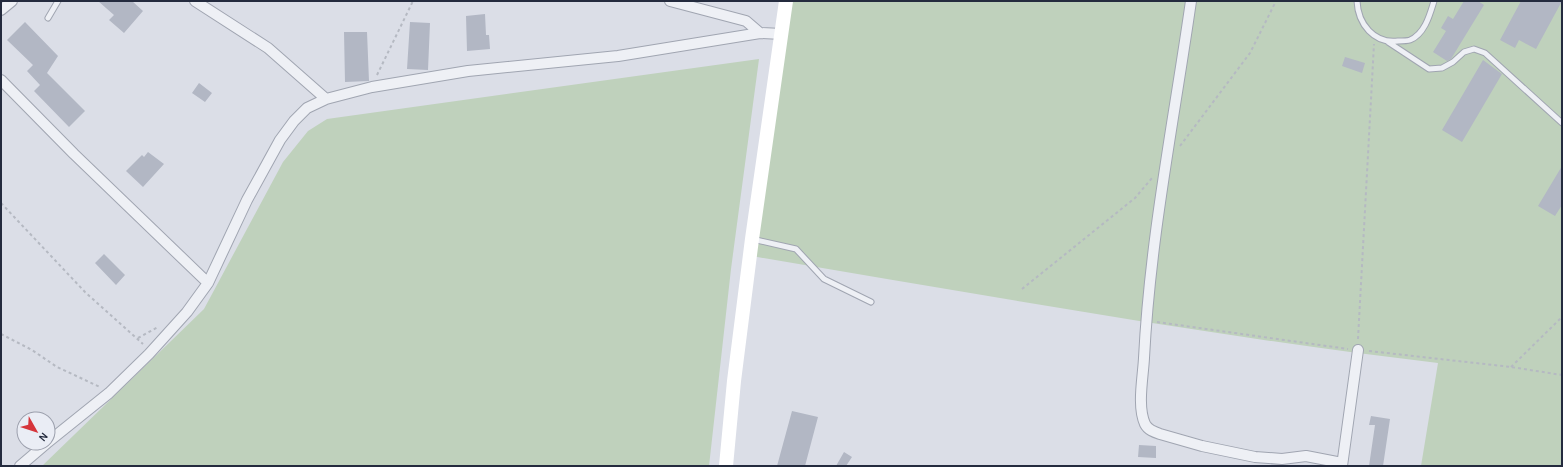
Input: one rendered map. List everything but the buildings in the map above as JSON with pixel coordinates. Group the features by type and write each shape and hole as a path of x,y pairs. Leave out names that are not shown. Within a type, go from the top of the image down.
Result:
{"main road":[{"path":"726,466 734,381 752,239 786,1"}],"street":[{"path":"1,10 12,1"},
{"path":"195,1 268,48 326,99"},
{"path":"670,1 746,21 760,33"},
{"path":"1191,1 1173,126 1164,165 1146,320 1142,402 1143,416 1146,426 1150,430 1202,446 1235,454 1285,462 1306,456 1342,464 1358,350"},
{"path":"56,436 109,393 149,354 187,312 208,283 247,200 280,140 294,121 307,108 326,99 372,87 468,71 618,56 760,33 782,34"},
{"path":"1,80 208,283"},
{"path":"20,466 38,451"}],"lane":[{"path":"48,18 58,1"},
{"path":"1357,1 1361,21 1374,37 1388,42 1429,69 1442,68 1453,62 1464,52 1474,49 1485,53 1562,123"},
{"path":"1388,42 1411,40 1428,20 1434,1"},
{"path":"752,239 796,249 824,279 871,302"}],"path":[{"path":"372,87 413,1"},
{"path":"1358,350 1374,37"},
{"path":"1,203 85,292 142,341 149,354"},
{"path":"1511,367 1562,317"},
{"path":"1146,320 1358,350 1511,367 1562,375"},
{"path":"1,334 32,350 58,367 92,382 109,393"}],"green space":[{"path":"785,1 1562,1 1562,466 1421,466 1438,363 1180,327 751,256"},
{"path":"759,59 731,269 709,466 42,466 204,309 283,162 308,131 327,119"}]}
